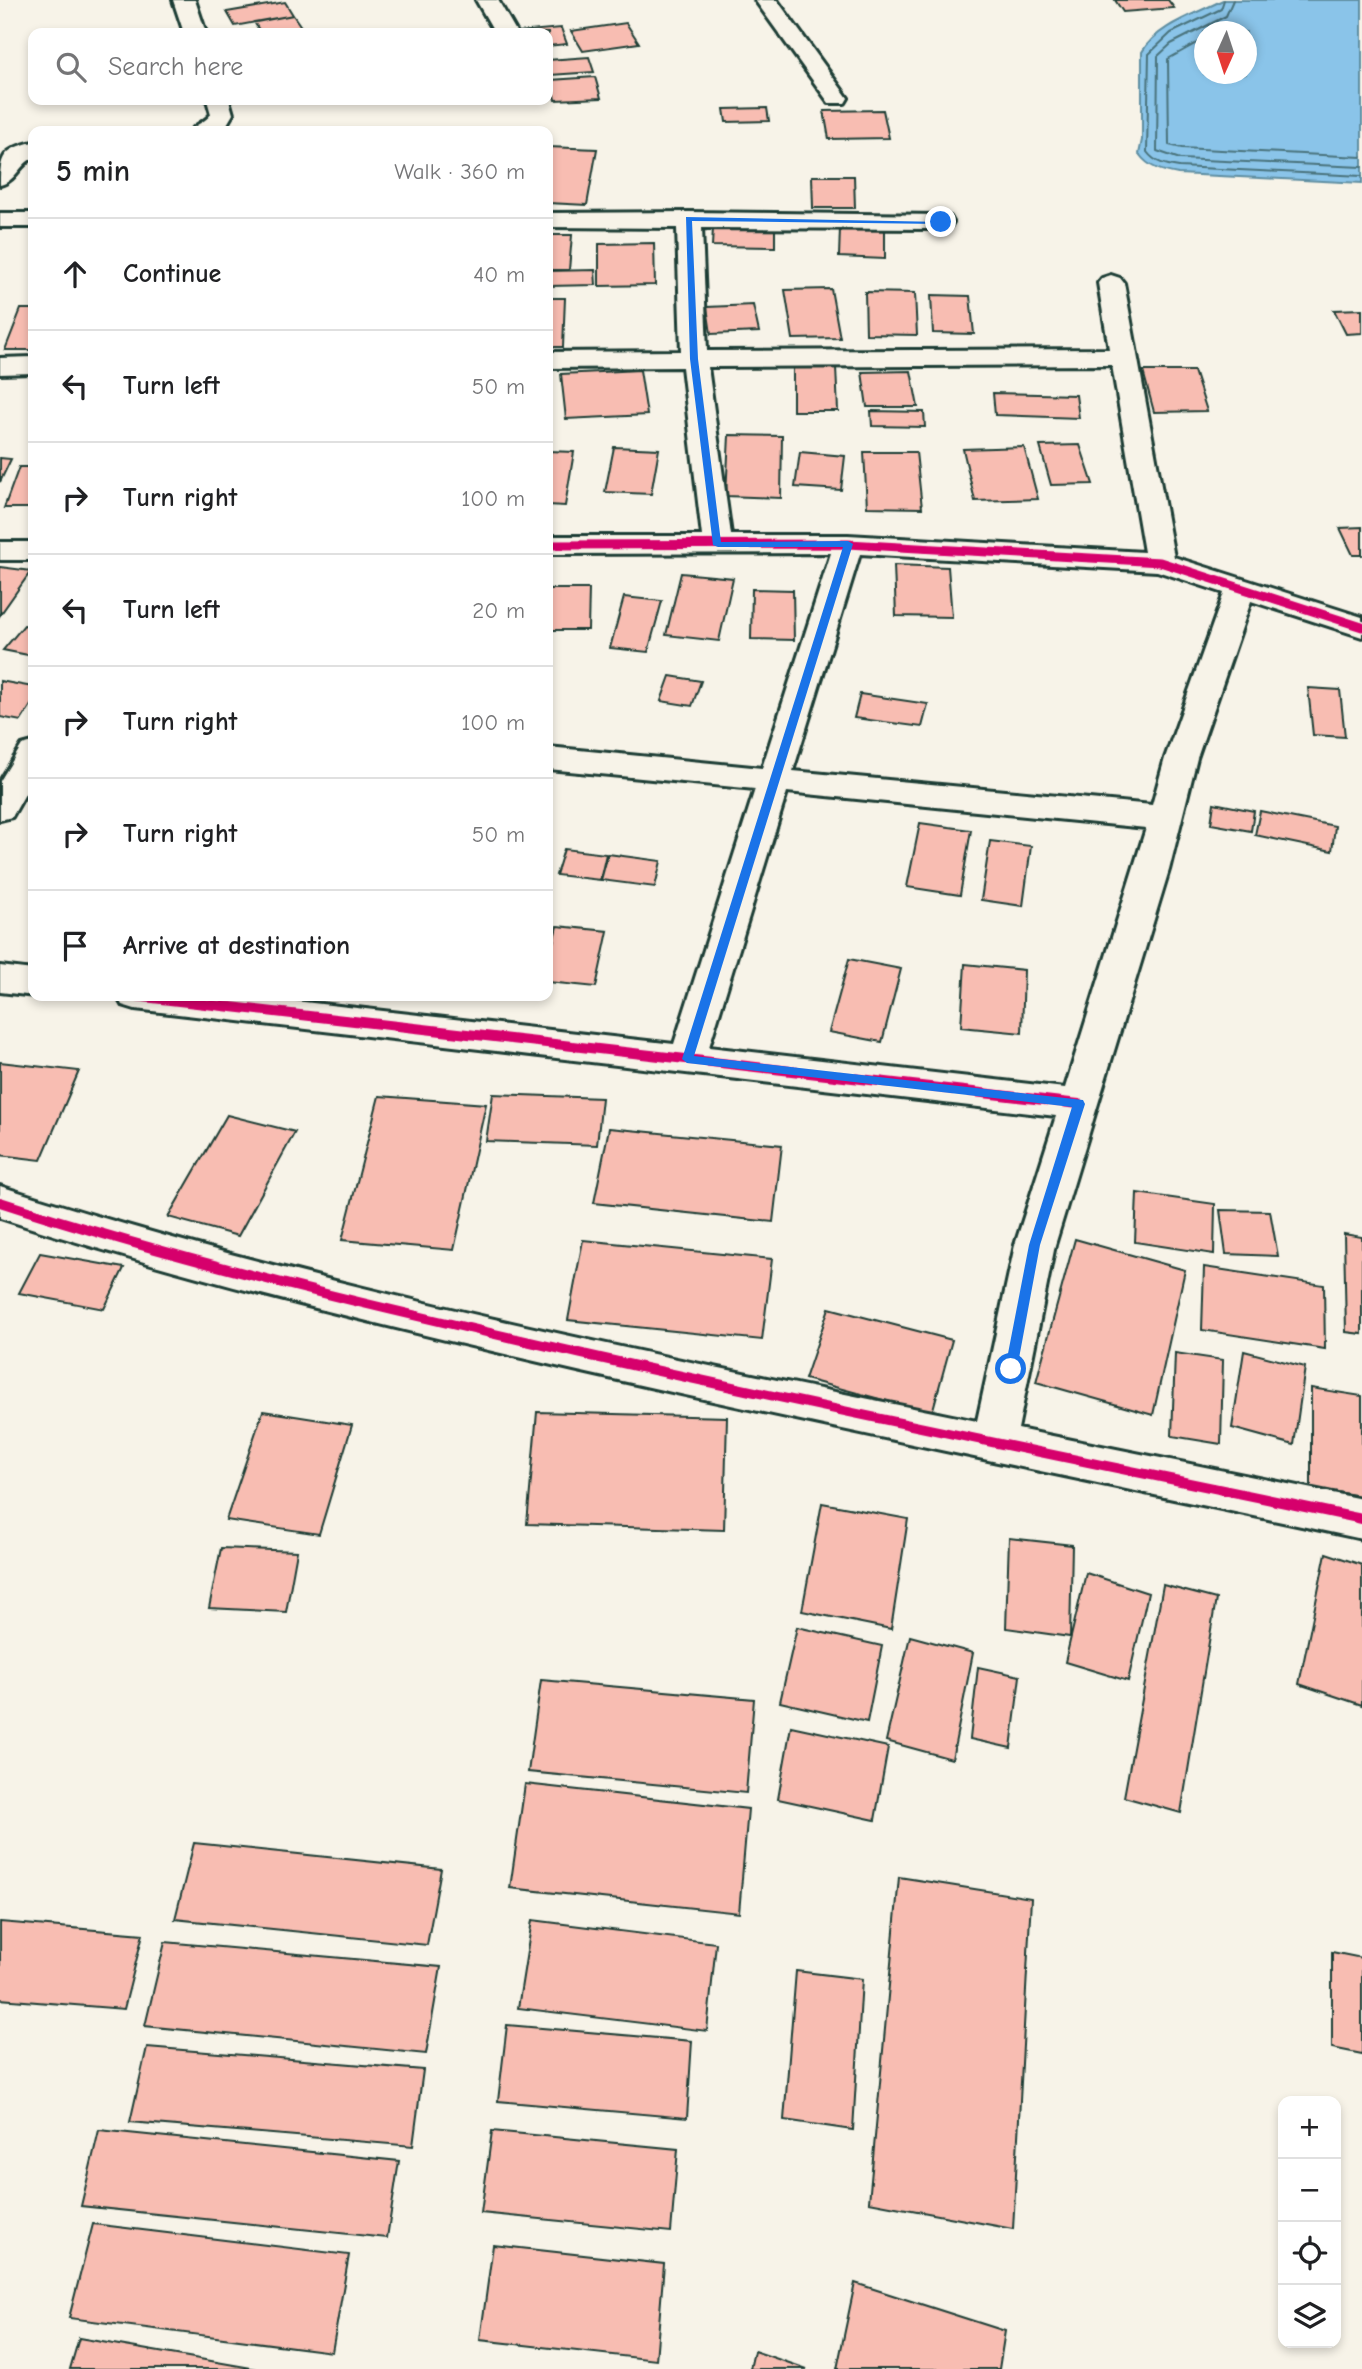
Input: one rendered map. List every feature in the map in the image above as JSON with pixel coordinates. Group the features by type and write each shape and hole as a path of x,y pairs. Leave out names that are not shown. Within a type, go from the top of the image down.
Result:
{"street":[{"path":"184,0 193,28"},
{"path":"487,0 503,28"},
{"path":"766,0 837,98"},
{"path":"215,126 222,114 219,105"},
{"path":"0,178 15,158 28,152"},
{"path":"689,219 694,359 718,545"},
{"path":"0,220 28,220"},
{"path":"553,220 941,222"},
{"path":"1111,282 1160,562"},
{"path":"553,360 1124,357"},
{"path":"0,366 28,365"},
{"path":"687,1059 848,544"},
{"path":"553,545 848,544 1160,562 1362,627"},
{"path":"0,551 28,551"},
{"path":"994,1442 1035,1245 1181,758 1240,589"},
{"path":"553,758 1165,818"},
{"path":"0,809 28,761"},
{"path":"0,979 28,983"},
{"path":"219,1001 303,1006 687,1059 1079,1104"},
{"path":"0,1202 312,1294 633,1366 1362,1519"}],"water":[{"path":"1223,0 1362,0 1362,183 1178,174 1147,163 1139,154 1142,140 1142,52 1157,34 1189,15"}],"building":[{"path":"1115,0 1168,0 1174,8 1123,12"},
{"path":"285,2 293,15 235,26 227,12"},
{"path":"293,15 302,28 258,28 254,22"},
{"path":"626,23 639,43 583,51 571,31"},
{"path":"561,28 567,44 553,45 553,29"},
{"path":"589,57 594,72 553,75 553,60"},
{"path":"595,77 601,98 555,100 553,80"},
{"path":"767,108 769,121 726,122 724,109"},
{"path":"883,110 889,138 829,139 824,111"},
{"path":"553,147 597,149 587,205 553,203"},
{"path":"812,176 854,176 855,208 813,208"},
{"path":"713,228 775,229 775,247 712,246"},
{"path":"840,228 885,229 885,259 839,257"},
{"path":"553,235 572,235 569,270 553,270"},
{"path":"654,243 655,285 599,286 599,244"},
{"path":"595,270 596,285 553,286 553,271"},
{"path":"831,289 840,338 793,339 785,290"},
{"path":"865,292 915,293 917,335 866,334"},
{"path":"931,295 970,296 974,334 933,333"},
{"path":"553,298 565,298 563,347 553,347"},
{"path":"753,305 759,332 711,334 707,307"},
{"path":"21,309 28,309 28,350 5,350"},
{"path":"1362,309 1362,333 1346,334 1334,310"},
{"path":"793,366 836,367 838,411 793,411"},
{"path":"640,370 647,415 566,419 561,374"},
{"path":"911,371 918,407 867,407 862,372"},
{"path":"1143,371 1194,371 1207,411 1154,412"},
{"path":"993,393 1076,395 1079,418 995,415"},
{"path":"871,411 924,412 925,427 872,426"},
{"path":"729,435 782,436 781,498 726,496"},
{"path":"1080,445 1093,484 1051,485 1040,446"},
{"path":"614,447 659,449 651,494 605,492"},
{"path":"1024,447 1038,499 975,501 963,449"},
{"path":"553,451 574,452 565,506 553,505"},
{"path":"800,452 845,456 841,490 795,487"},
{"path":"864,452 916,452 922,508 867,507"},
{"path":"0,458 11,459 0,482"},
{"path":"19,467 28,467 28,508 4,508"},
{"path":"1362,527 1362,555 1353,555 1340,528"},
{"path":"894,565 948,567 952,617 896,616"},
{"path":"0,567 28,571 28,575 0,615"},
{"path":"681,573 733,578 719,641 666,635"},
{"path":"553,589 589,589 588,630 553,630"},
{"path":"752,589 793,590 794,640 751,639"},
{"path":"624,597 662,601 648,652 610,648"},
{"path":"24,625 28,626 28,655 3,650"},
{"path":"670,676 701,681 692,706 661,701"},
{"path":"0,681 28,686 28,710 21,721 0,717"},
{"path":"1308,688 1340,690 1345,737 1313,735"},
{"path":"860,694 928,704 922,727 854,718"},
{"path":"1214,803 1254,811 1251,831 1211,824"},
{"path":"1260,811 1335,826 1332,851 1255,835"},
{"path":"920,823 971,830 960,895 907,887"},
{"path":"990,841 1031,846 1023,906 981,900"},
{"path":"564,849 606,854 600,880 556,875"},
{"path":"608,854 661,861 655,887 601,880"},
{"path":"557,926 608,931 596,987 553,983 553,943"},
{"path":"849,959 901,969 882,1042 829,1032"},
{"path":"965,964 1024,970 1022,1033 961,1027"},
{"path":"0,1062 79,1071 41,1160 0,1155"},
{"path":"493,1094 602,1098 597,1145 486,1141"},
{"path":"379,1096 486,1104 454,1250 342,1240"},
{"path":"227,1115 295,1132 238,1236 168,1217"},
{"path":"609,1128 782,1145 773,1222 594,1203"},
{"path":"1137,1193 1215,1204 1214,1254 1135,1242"},
{"path":"1220,1210 1270,1211 1278,1256 1226,1254"},
{"path":"1344,1234 1362,1237 1362,1334 1346,1332"},
{"path":"1075,1239 1185,1270 1153,1415 1036,1382"},
{"path":"583,1240 772,1259 762,1340 568,1320"},
{"path":"40,1253 124,1268 104,1309 19,1293"},
{"path":"1204,1267 1324,1285 1325,1349 1202,1330"},
{"path":"829,1308 952,1340 932,1413 805,1379"},
{"path":"1244,1351 1305,1367 1294,1445 1232,1428"},
{"path":"1175,1353 1223,1360 1221,1444 1172,1436"},
{"path":"1311,1388 1362,1396 1362,1496 1311,1488"},
{"path":"263,1411 352,1425 319,1534 226,1520"},
{"path":"537,1412 727,1417 724,1530 527,1524"},
{"path":"822,1503 908,1519 891,1629 802,1611"},
{"path":"1009,1538 1072,1545 1070,1637 1006,1628"},
{"path":"221,1548 297,1551 286,1612 209,1608"},
{"path":"1326,1553 1362,1565 1362,1705 1299,1684"},
{"path":"1086,1573 1148,1593 1128,1681 1065,1662"},
{"path":"1163,1585 1216,1599 1181,1813 1124,1797"},
{"path":"797,1627 882,1646 867,1722 780,1702"},
{"path":"910,1636 973,1653 952,1759 886,1741"},
{"path":"978,1667 1020,1676 1011,1748 970,1739"},
{"path":"541,1680 754,1699 746,1793 528,1772"},
{"path":"791,1726 888,1747 875,1820 778,1799"},
{"path":"525,1784 748,1809 739,1913 510,1888"},
{"path":"194,1843 441,1869 427,1945 175,1919"},
{"path":"899,1877 1031,1898 1013,2229 869,2202"},
{"path":"532,1920 716,1943 707,2031 518,2008"},
{"path":"0,1922 143,1934 124,2009 0,1999"},
{"path":"165,1942 441,1967 426,2054 145,2026"},
{"path":"1332,1952 1362,1958 1362,2054 1332,2048"},
{"path":"796,1971 862,1979 853,2130 784,2120"},
{"path":"507,2025 692,2041 687,2118 498,2101"},
{"path":"147,2047 423,2070 413,2146 130,2122"},
{"path":"99,2130 399,2161 387,2238 81,2206"},
{"path":"492,2131 678,2149 671,2232 481,2213"},
{"path":"93,2224 349,2255 332,2352 69,2318"},
{"path":"493,2245 664,2264 656,2360 480,2340"},
{"path":"855,2283 1005,2331 999,2369 837,2369"},
{"path":"79,2338 257,2369 70,2369"},
{"path":"754,2351 807,2369 750,2369"}],"cycle path":[{"path":"553,545 848,544 1160,562 1362,627"},
{"path":"179,1001 1079,1104"},
{"path":"0,1202 204,1264 411,1316 753,1392 1362,1519"}],"route":[{"path":"941,222 689,219 694,359 718,545 848,544 687,1059 1079,1104 1035,1245 1011,1369"}]}
